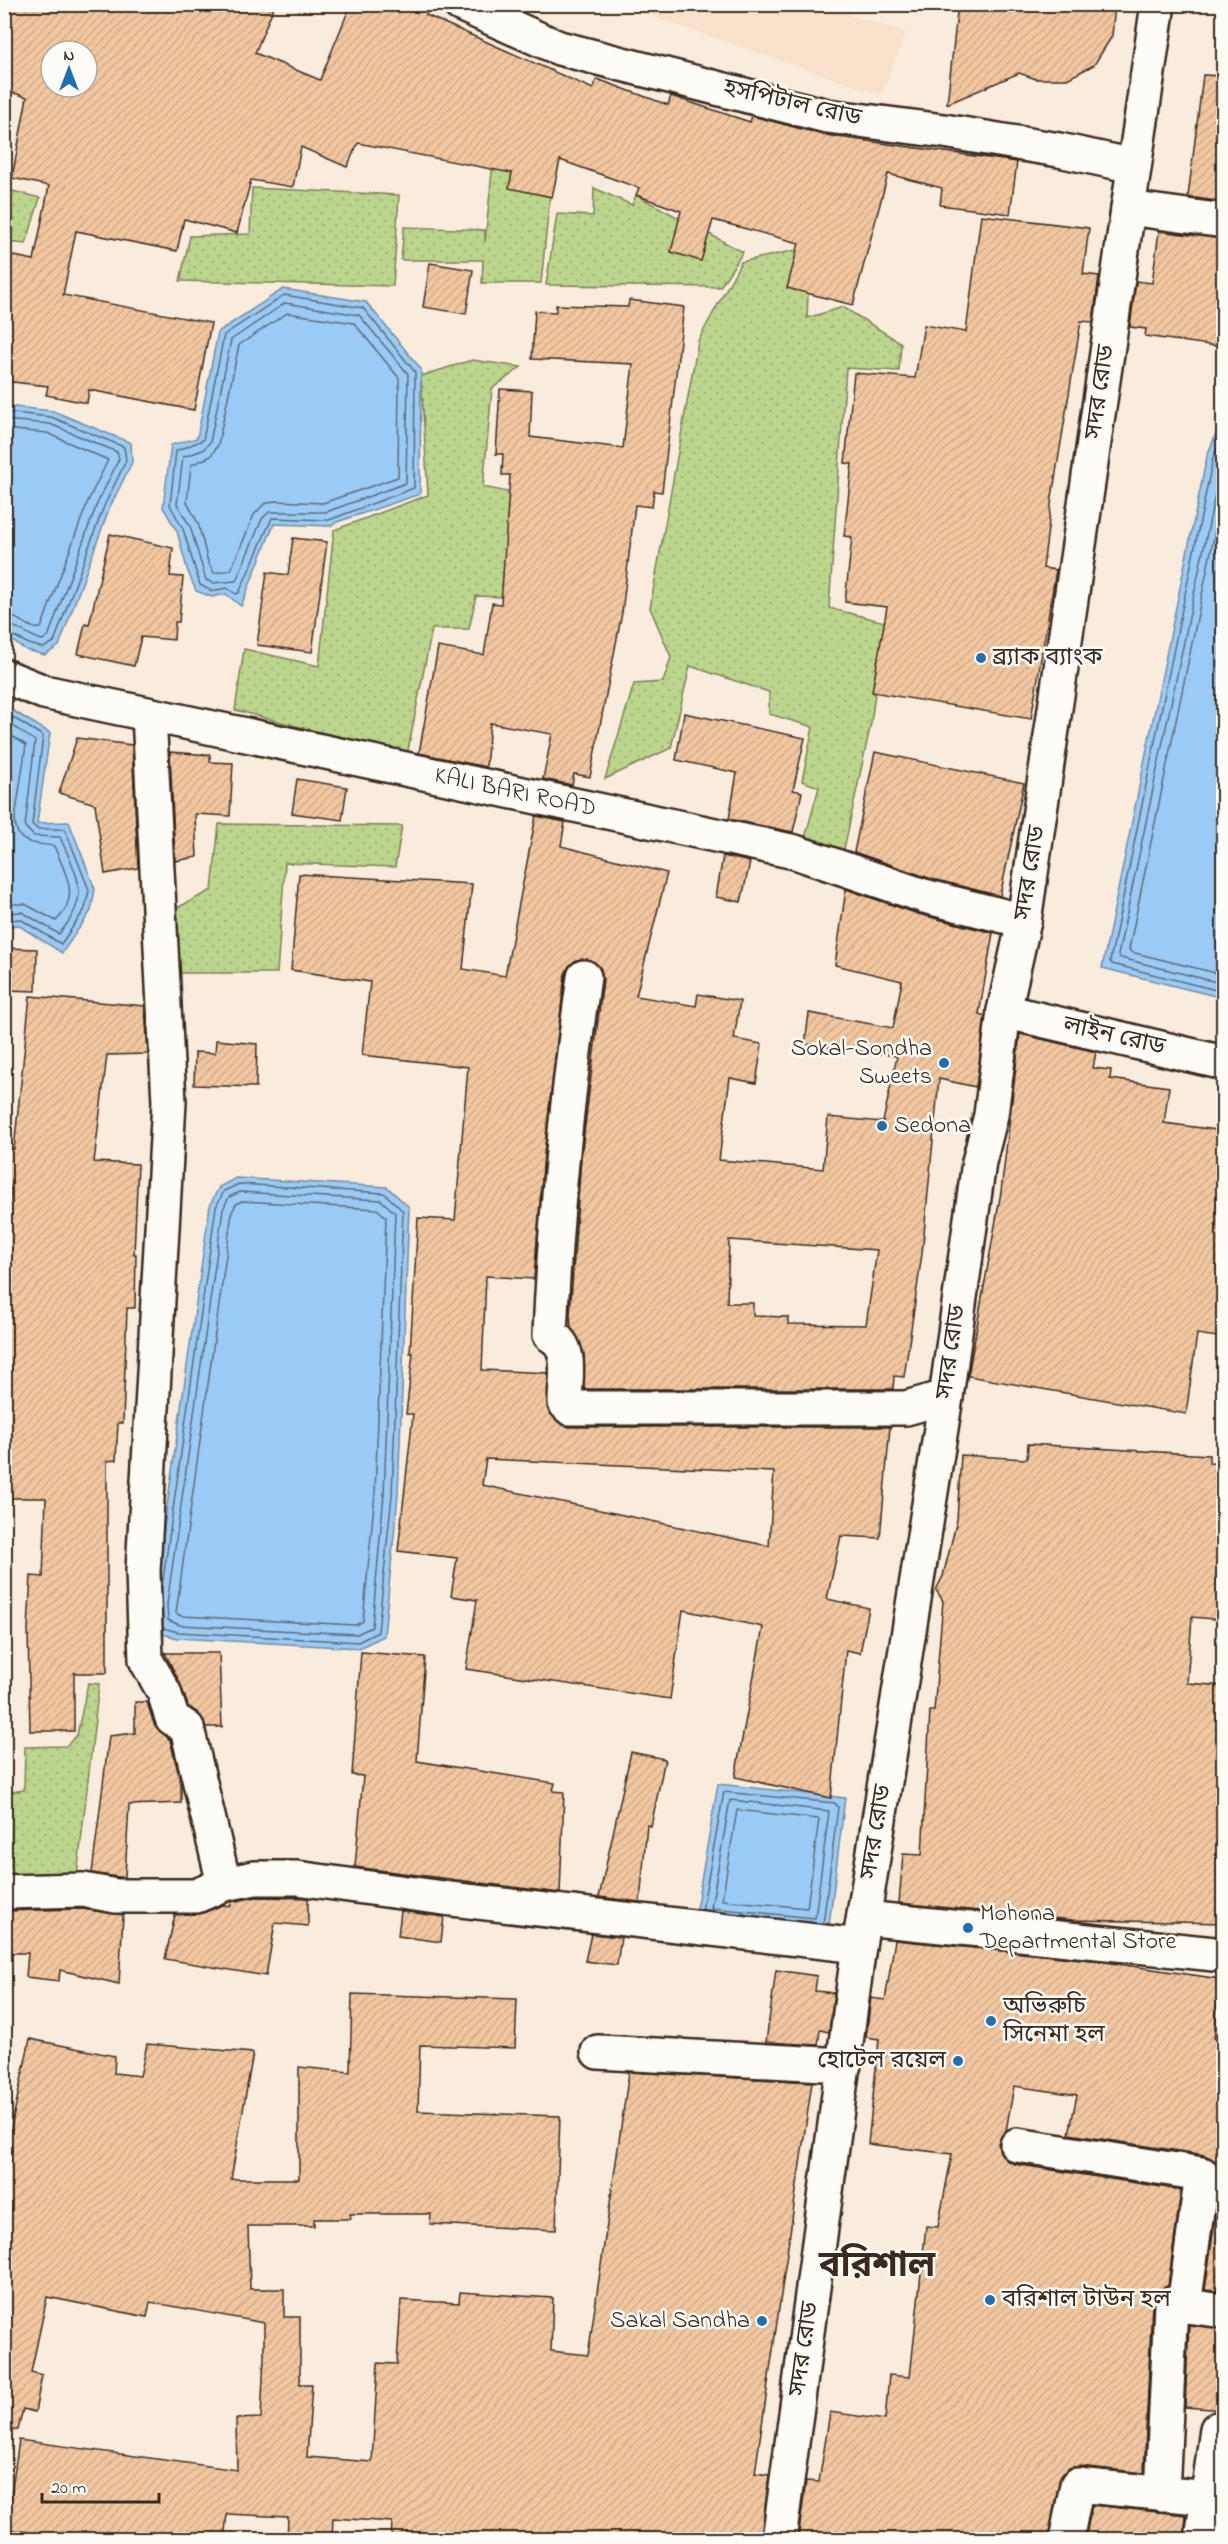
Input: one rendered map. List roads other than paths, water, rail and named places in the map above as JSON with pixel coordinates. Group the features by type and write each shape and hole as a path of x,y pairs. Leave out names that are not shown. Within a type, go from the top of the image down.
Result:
{"street":[{"name":"হসপিটাল রোড","path":"460,4 559,48 826,116 990,138 1134,166"},
{"name":"সদর রোড","path":"779,2540 862,1932 946,1397 979,1162 992,1115 1004,1011 1024,921 1158,4"},
{"path":"1128,208 1224,221"},
{"name":"KALI BARI ROAD","path":"4,676 44,692 795,852 924,896 1024,921"},
{"path":"149,715 169,1102 143,1570 146,1660 164,1692 172,1718 187,1728 224,1884"},
{"path":"584,977 567,1096 553,1257 550,1335 561,1340 566,1350 565,1403 570,1408 906,1408 946,1397"},
{"name":"লাইন রোড","path":"1004,1011 1224,1063"},
{"path":"4,1892 83,1890 116,1896 196,1896 224,1884 255,1878 297,1878 451,1899 862,1932 1224,1955"},
{"path":"598,2052 844,2065"},
{"path":"1017,2145 1213,2175 1184,2306"},
{"path":"1162,2494 1171,2304 1224,2311"},
{"path":"1202,2540 1217,2429 1224,2430"},
{"path":"1066,2540 1077,2485 1208,2498"}],"water":[{"path":"283,289 366,302 421,369 420,494 331,526 274,524 241,606 226,594 212,597 196,591 187,569 177,531 163,507 171,445 197,438 218,332"},
{"path":"5,406 53,411 131,443 132,462 109,509 59,646 45,655 26,650 5,636"},
{"path":"1223,416 1224,998 1102,968 1207,456"},
{"path":"5,706 50,733 37,823 69,822 95,889 91,911 62,953 18,925 5,927"},
{"path":"236,1178 387,1187 409,1207 398,1495 384,1636 359,1648 177,1638 155,1632 153,1604 210,1205 219,1187"},
{"path":"718,1784 845,1798 828,1933 694,1921"}],"place":[{"name":"ব্র্যাক ব্যাংক","path":"981,658"},
{"name":"Sokal-Sondha Sweets","path":"944,1063"},
{"name":"Sedona","path":"882,1126"},
{"name":"Mohona Departmental Store","path":"968,1928"},
{"name":"অভিরুচি সিনেমা হল","path":"991,2021"},
{"name":"হোটেল রয়েল","path":"958,2061"},
{"name":"বরিশাল টাউন হল","path":"990,2300"},
{"name":"Sakal Sandha","path":"762,2321"}],"district":[{"name":"বরিশাল","path":"877,2267"}]}
